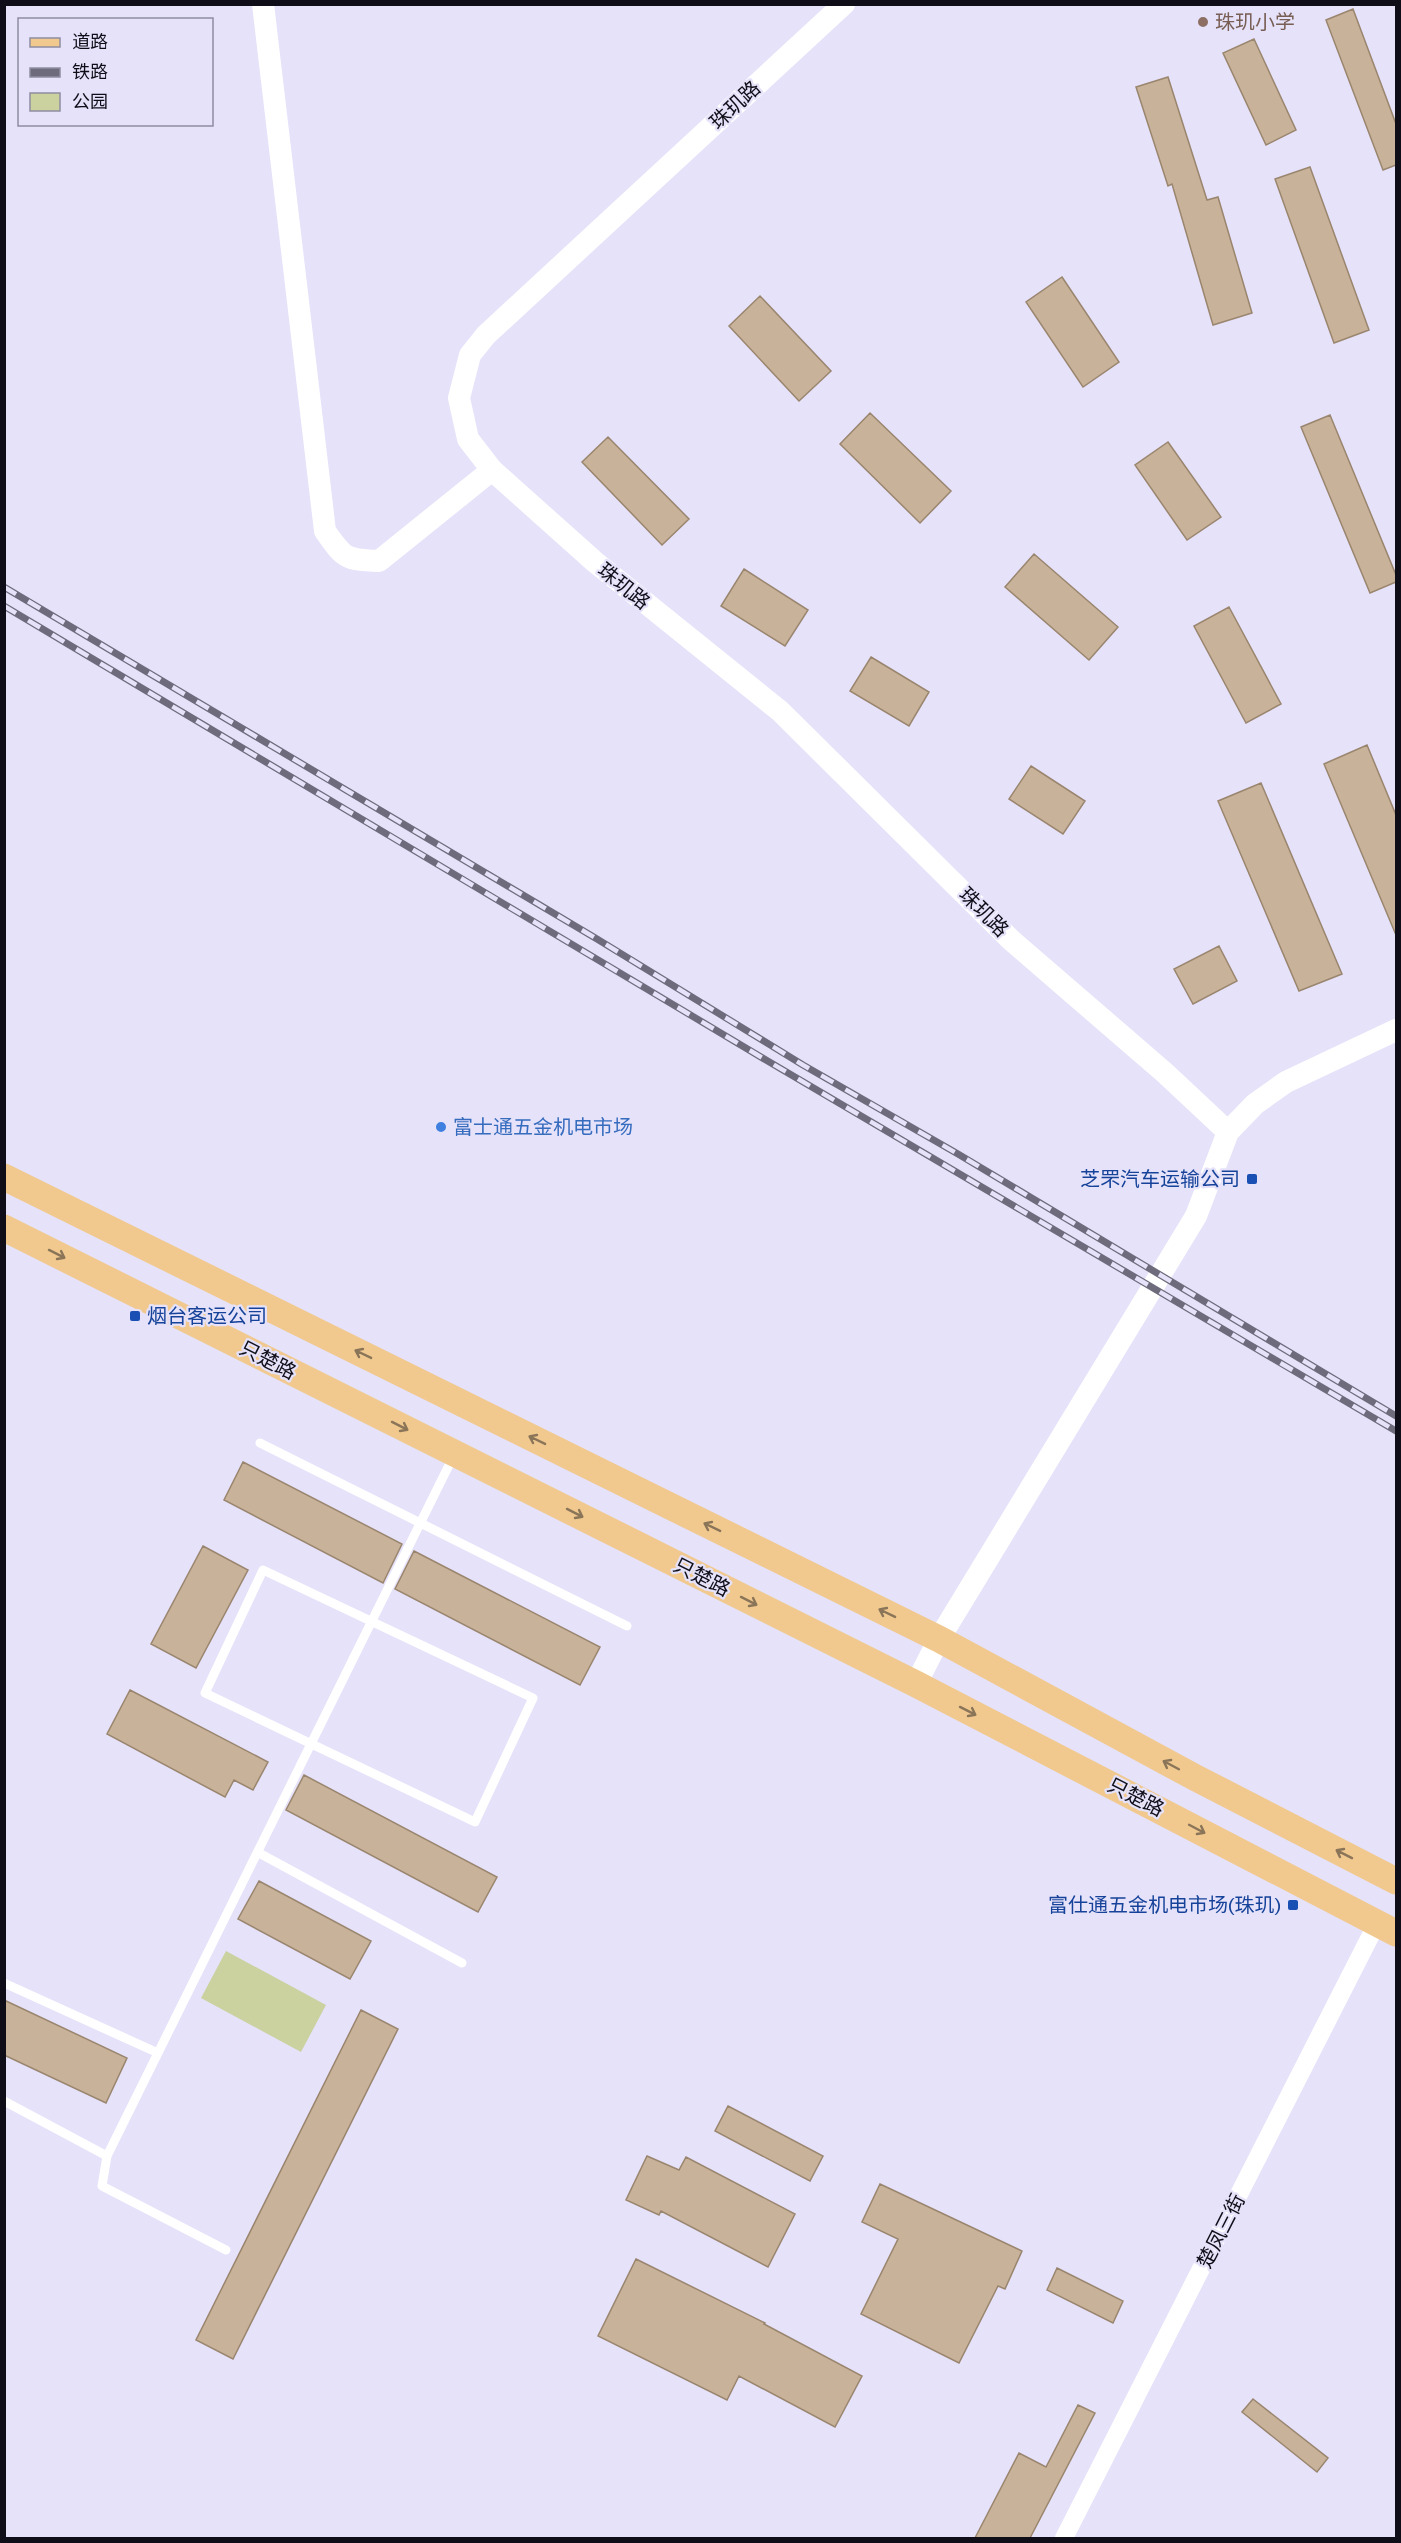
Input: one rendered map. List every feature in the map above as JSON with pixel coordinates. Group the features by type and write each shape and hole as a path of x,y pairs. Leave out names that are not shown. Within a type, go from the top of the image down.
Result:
{"main road":[{"path":"4,1177 939,1639 1196,1778 1396,1881"},
{"name":"只楚路","path":"4,1228 916,1684 1387,1928"}],"street":[{"path":"263,4 325,531 338,549 353,560 379,561 492,470"},
{"name":"珠玑路","path":"844,4 486,335 470,355 459,398 462,421 468,439 492,470 595,562 780,711 1011,940 1165,1073 1227,1132"},
{"path":"916,1684 939,1639 1196,1216 1227,1132 1255,1104 1286,1082 1396,1030"},
{"name":"楚凤三街","path":"1064,2538 1387,1928"}],"lane":[{"path":"260,1443 627,1626"},
{"path":"226,2250 102,2186 107,2156 259,1853 455,1453"},
{"path":"263,1570 533,1698 475,1822 312,1744 205,1693 263,1570"},
{"path":"259,1853 462,1963"},
{"path":"4,1983 158,2053"},
{"path":"4,2101 107,2156"}],"green space":[{"path":"226,1951 326,2005 301,2052 201,1998"}],"building":[{"path":"1353,9 1396,124 1396,165 1383,170 1326,20"},
{"path":"1254,39 1296,130 1266,145 1223,53"},
{"path":"1168,77 1207,200 1218,197 1252,313 1213,325 1172,184 1168,186 1136,87"},
{"path":"1310,167 1369,330 1334,343 1275,179"},
{"path":"1062,277 1119,362 1083,387 1026,302"},
{"path":"760,296 831,371 799,401 729,326"},
{"path":"870,413 951,491 920,523 840,444"},
{"path":"1330,415 1396,575 1396,582 1370,593 1301,427"},
{"path":"608,437 689,519 662,545 582,462"},
{"path":"1168,442 1221,517 1187,540 1135,465"},
{"path":"1034,554 1118,627 1089,660 1005,587"},
{"path":"744,569 808,610 785,646 721,606"},
{"path":"1229,607 1281,704 1246,723 1194,626"},
{"path":"871,657 929,692 909,726 850,691"},
{"path":"1367,745 1396,815 1396,935 1324,764"},
{"path":"1031,766 1085,801 1063,834 1009,799"},
{"path":"1261,783 1342,974 1299,991 1218,801"},
{"path":"1219,946 1237,981 1193,1004 1174,969"},
{"path":"243,1462 402,1544 383,1583 224,1500"},
{"path":"203,1546 248,1570 196,1668 151,1644"},
{"path":"414,1551 600,1647 580,1685 395,1589"},
{"path":"130,1690 268,1762 253,1790 234,1780 225,1797 107,1734"},
{"path":"304,1775 497,1877 478,1912 286,1810"},
{"path":"259,1881 371,1941 350,1979 238,1919"},
{"path":"4,2000 127,2058 106,2103 4,2055"},
{"path":"361,2010 398,2029 233,2359 196,2340"},
{"path":"728,2106 823,2156 810,2181 715,2131"},
{"path":"647,2156 679,2170 686,2157 795,2214 768,2267 661,2211 659,2215 626,2200"},
{"path":"880,2184 1022,2251 1005,2289 998,2286 959,2363 861,2314 898,2239 862,2222"},
{"path":"636,2259 765,2323 862,2376 835,2427 739,2376 727,2400 598,2336"},
{"path":"1057,2268 1123,2301 1113,2323 1047,2290"},
{"path":"1253,2399 1328,2458 1317,2472 1242,2412"},
{"path":"1078,2405 1095,2413 1030,2538 975,2538 1019,2453 1046,2467"}],"railway":[{"path":"4,587 597,939 803,1065 958,1154 1396,1416"},
{"path":"4,606 766,1060 1396,1431"}],"place":[{"name":"珠玑小学","path":"1203,22"},
{"name":"富士通五金机电市场","path":"441,1127"},
{"name":"芝罘汽车运输公司","path":"1252,1179"},
{"name":"烟台客运公司","path":"135,1316"},
{"name":"富仕通五金机电市场(珠玑)","path":"1293,1905"}]}
